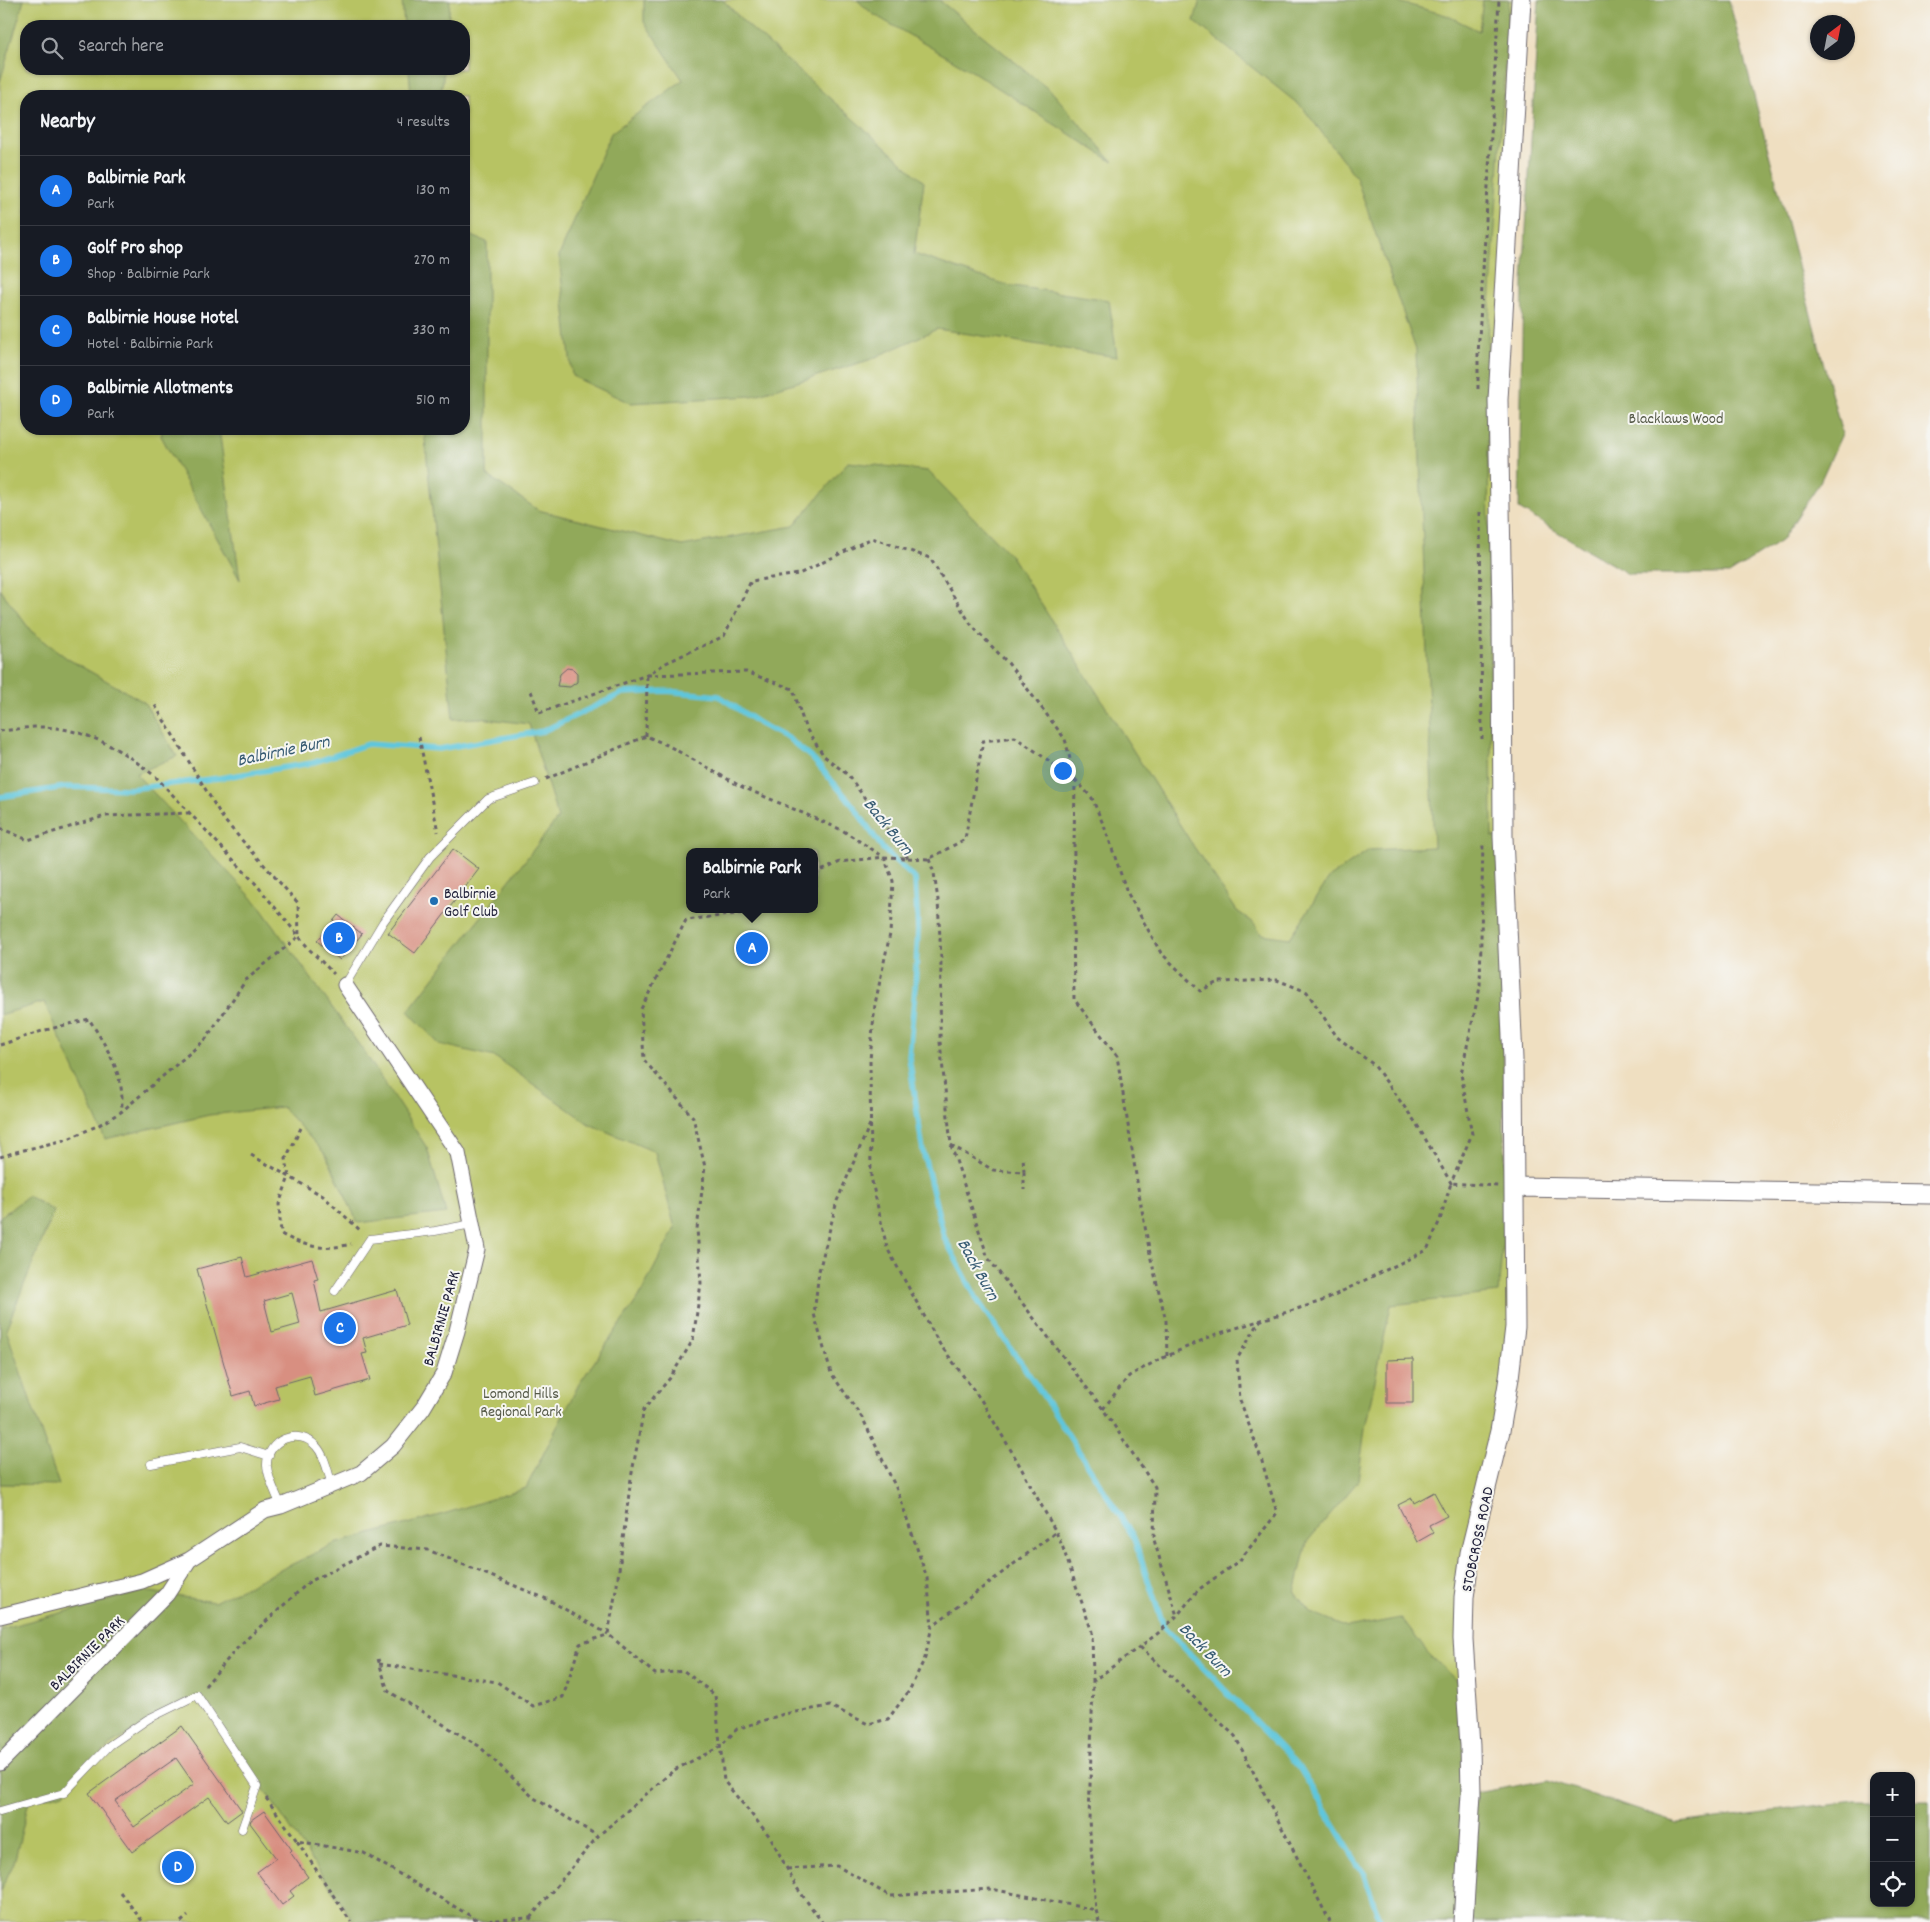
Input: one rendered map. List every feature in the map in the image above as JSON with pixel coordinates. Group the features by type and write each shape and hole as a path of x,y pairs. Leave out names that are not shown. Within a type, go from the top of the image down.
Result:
{"street":[{"name":"STOBCROSS ROAD","path":"1464,1922 1471,1794 1462,1639 1464,1597 1470,1553 1500,1431 1515,1327 1516,1188 1514,1059 1503,837 1498,400 1521,0"},
{"name":"BALBIRNIE PARK","path":"0,1616 142,1581 189,1560 265,1510 281,1506 361,1473 393,1446 423,1408 444,1373 457,1331 477,1249 458,1153 345,986"},
{"path":"1516,1188 1930,1194"},
{"name":"BALBIRNIE PARK","path":"0,1763 167,1594 189,1560"}],"lane":[{"path":"345,986 383,922 430,857 488,799 535,783"},
{"path":"334,1291 370,1238 435,1231 472,1224"},
{"path":"281,1506 267,1465 268,1456 280,1440 290,1437 302,1437 318,1447 332,1485"},
{"path":"150,1464 240,1447 268,1456"},
{"path":"0,1811 64,1792 110,1744 148,1719 197,1695 257,1786 242,1829"}],"path":[{"path":"1478,394 1478,354 1499,0"},
{"path":"1480,504 1482,744"},
{"path":"531,690 539,714 647,675 666,663 724,636 751,581 799,574 872,538 930,558 972,626 1008,663 1065,739 1076,778 1073,916 1074,999 1117,1056 1139,1194 1151,1259 1166,1322 1168,1356"},
{"path":"647,675 746,672 793,690 805,727 824,756 848,775 908,858"},
{"path":"646,736 647,675"},
{"path":"153,702 224,820 298,903 299,936"},
{"path":"0,731 35,727 73,732 103,741 140,765 169,791 255,883 299,936 345,986"},
{"path":"535,783 646,736 667,745 740,786 842,830 884,858 893,881 890,934 875,1004 870,1060 871,1177 887,1248 939,1343 981,1400 1056,1532 1092,1632 1093,1681 1089,1820 1096,1910 1099,1922"},
{"path":"419,737 441,847"},
{"path":"818,872 840,862 884,858 929,859 965,839 983,741 1015,737 1076,778 1092,798 1106,831 1127,892 1161,953 1200,991 1218,982 1277,980 1307,992 1337,1037 1374,1065 1416,1124 1451,1183"},
{"path":"0,828 28,840 105,816 189,813"},
{"path":"1103,1408 1129,1376 1168,1356 1214,1335 1322,1301 1427,1250 1440,1220 1451,1183 1472,1134 1460,1074 1480,987 1483,834"},
{"path":"929,859 934,873 938,900 941,958 940,1042 951,1145 988,1258 1103,1408 1155,1487 1154,1540 1177,1616"},
{"path":"608,1634 617,1585 631,1478 644,1409 670,1378 693,1340 701,1283 697,1229 705,1167 693,1117 644,1060 641,1009 686,920 746,913"},
{"path":"0,1157 68,1139 99,1125 121,1112 204,1040 246,980 299,936"},
{"path":"0,1045 42,1030 89,1019 112,1055 124,1099 121,1112"},
{"path":"530,1918 598,1836 674,1770 720,1747 737,1730 784,1714 830,1706 868,1724 888,1719 909,1691 925,1658 932,1626 927,1578 898,1492 863,1419 831,1373 814,1314 819,1271 837,1201 870,1122"},
{"path":"301,1128 286,1158 289,1177 279,1204 281,1234 301,1244 334,1248 370,1238"},
{"path":"951,1145 993,1170 1024,1172"},
{"path":"251,1155 323,1196 370,1238"},
{"path":"1023,1156 1024,1190"},
{"path":"1451,1183 1516,1188"},
{"path":"1093,1681 1157,1634 1177,1616 1198,1590 1240,1560 1277,1513 1261,1458 1240,1400 1237,1358 1260,1321"},
{"path":"932,1626 1056,1532"},
{"path":"197,1695 239,1646 309,1582 380,1546 428,1550 549,1600 608,1634 655,1674 684,1671 715,1695 724,1781 771,1838 797,1888 822,1922"},
{"path":"379,1664 497,1682 533,1706 563,1697 580,1644 608,1634"},
{"path":"1140,1647 1235,1736 1330,1922"},
{"path":"378,1659 388,1691 479,1746 534,1798 598,1836"},
{"path":"257,1786 297,1841 351,1922"},
{"path":"297,1841 364,1853 479,1921 530,1918 535,1922"},
{"path":"787,1869 837,1866 890,1896 990,1889 1096,1910"},
{"path":"120,1892 143,1922"},
{"path":"181,1922 188,1916"}],"green space":[{"name":"Lomond Hills Regional Park","path":"0,0 1521,0 1498,400 1504,1131 1515,1327 1464,1597 1463,1922 0,1922"},
{"path":"0,0 24,0 0,82"},
{"path":"402,0 450,0 448,20 404,20"},
{"path":"644,0 723,0 744,22 924,182 914,254 1006,285 1109,300 1117,357 937,329 869,360 752,396 630,403 572,376 559,256 611,133 683,80 644,22"},
{"path":"857,0 939,0 1053,93 1113,162 975,73 873,14"},
{"path":"1200,0 1391,0 1446,15 1479,31 1483,0 1509,0 1487,356 1492,837 1503,837 1504,1131 1507,1199 1498,1293 1391,1305 1365,1428 1358,1481 1307,1542 1295,1593 1311,1613 1347,1628 1401,1618 1428,1653 1465,1689 1471,1794 1548,1780 1677,1823 1854,1801 1870,1801 1870,1907 1915,1907 1915,1801 1930,1801 1930,1922 354,1922 236,1748 197,1695 110,1745 64,1793 29,1801 14,1863 0,1891 0,1629 144,1591 214,1602 334,1544 447,1513 526,1488 579,1384 639,1297 675,1228 655,1152 589,1124 495,1057 439,1044 408,1011 558,818 529,724 480,718 453,719 425,435 470,435 470,235 487,242 487,475 538,510 682,546 794,526 848,462 928,471 1011,556 1192,844 1237,911 1254,923 1261,934 1290,938 1330,877 1369,850 1434,847 1416,350 1356,177 1303,108 1194,21"},
{"name":"Blacklaws Wood","path":"1539,0 1729,0 1842,434 1820,482 1781,541 1729,574 1628,574 1519,509 1523,282"},
{"path":"409,75 443,75 442,90 411,90"},
{"path":"220,435 240,580 161,436"},
{"path":"0,589 31,631 68,659 144,702 177,756 136,774 257,903 367,1056 427,1148 446,1213 358,1223 326,1155 282,1107 209,1115 105,1139 44,1002 0,1015"},
{"path":"28,1196 54,1211 6,1329 59,1485 0,1484 0,1217"}],"building":[{"path":"567,668 573,669 577,673 577,682 570,687 557,686 560,674"},
{"name":"Balbirnie Golf Club","path":"453,849 479,869 415,953 388,933"},
{"path":"338,915 362,934 340,960 317,941"},
{"path":"242,1257 247,1277 312,1259 318,1279 314,1280 321,1312 397,1290 407,1325 363,1338 367,1353 362,1354 370,1380 315,1396 310,1376 275,1386 279,1399 254,1406 250,1391 233,1396 197,1269","holes":["292,1293 300,1324 272,1332 264,1301"]},
{"path":"1413,1359 1413,1403 1387,1403 1387,1360"},
{"path":"1434,1492 1447,1516 1429,1525 1433,1533 1417,1542 1398,1505 1412,1498 1414,1503"},
{"path":"182,1726 242,1811 227,1822 209,1797 132,1852 89,1793","holes":["176,1758 194,1784 134,1827 115,1801"]},
{"path":"264,1811 292,1850 290,1852 308,1877 290,1891 294,1896 282,1905 257,1872 276,1858 250,1823 251,1820"}],"waterway":[{"name":"Back Burn","path":"0,797 66,787 129,789 219,778 312,763 368,744 439,749 543,731 623,693 666,691 719,696 760,724 789,739 812,758 852,804 883,849 915,879 918,930 909,1057 923,1151 944,1237 978,1301 1037,1386 1133,1536 1164,1627 1299,1767 1363,1873 1381,1922"}],"place":[{"name":"Balbirnie Golf Club","path":"434,901"},
{"name":"Golf Pro shop","path":"339,938"},
{"name":"Balbirnie Park","path":"752,948"},
{"name":"Balbirnie House Hotel","path":"340,1328"},
{"name":"Balbirnie Allotments","path":"178,1867"}],"water label":[{"name":"Balbirnie Burn","path":"283,750"}]}
